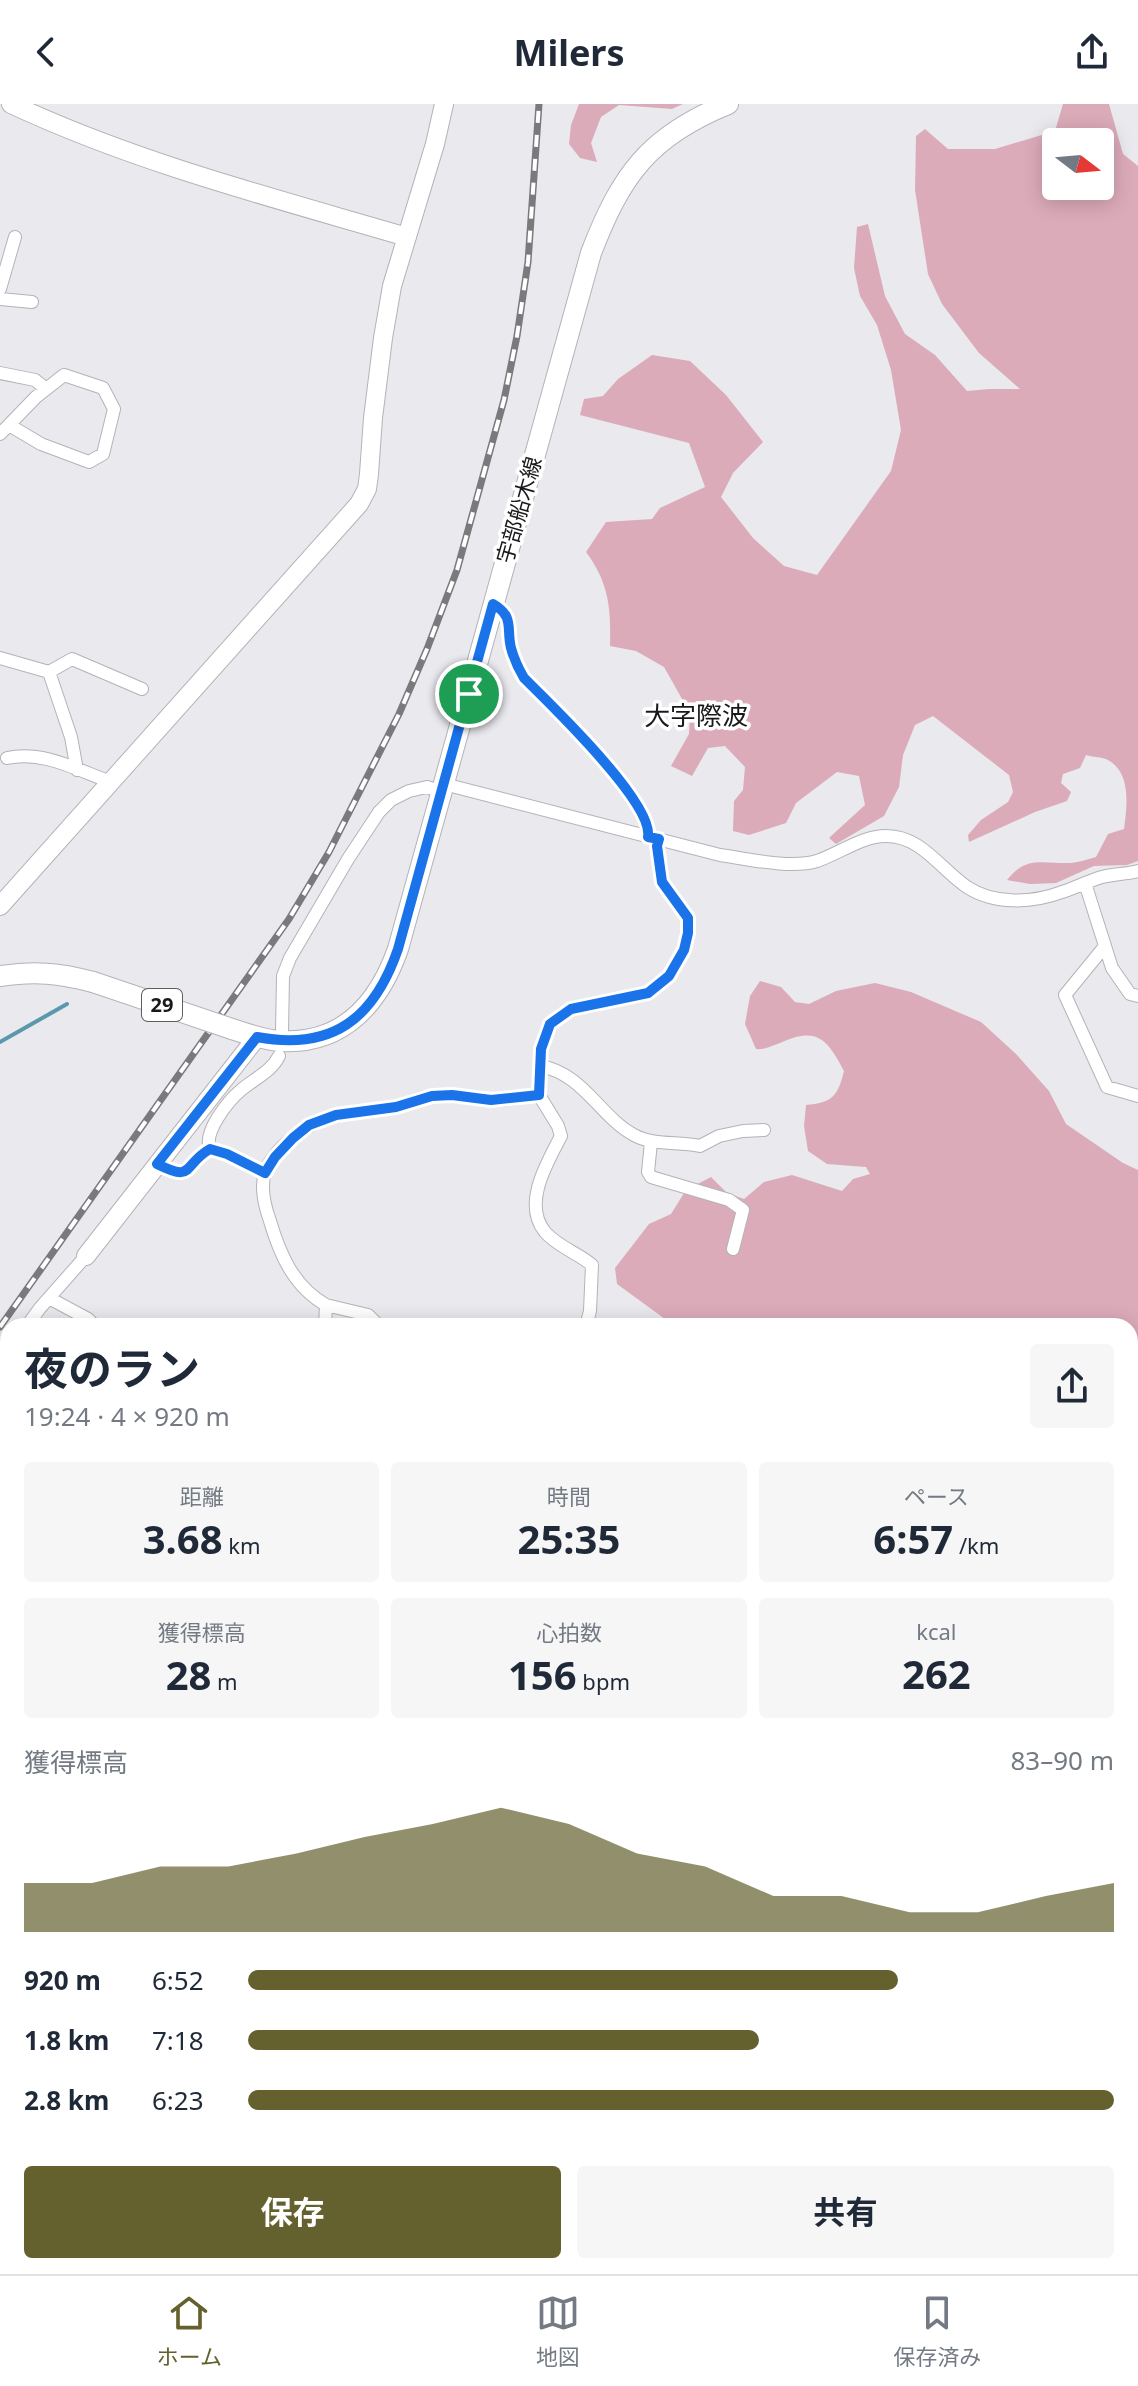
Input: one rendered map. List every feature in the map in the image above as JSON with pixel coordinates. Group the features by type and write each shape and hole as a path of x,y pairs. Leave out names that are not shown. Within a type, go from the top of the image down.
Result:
{"main road":[{"name":"宇部船木線","path":"0,976 51,973 93,982 257,1037 279,1041 303,1041 322,1036 354,1019 375,997 387,978 398,949 591,253 606,214 620,187 652,149 687,123 728,104"}],"street":[{"path":"11,104 180,170 407,237"},
{"path":"0,906 359,504 367,489 373,418 392,286 444,104"},
{"path":"0,289 15,237"},
{"path":"0,299 32,302"},
{"path":"0,373 35,380 46,389"},
{"path":"64,375 103,388 114,409 103,454 89,462 4,430 46,389 64,375"},
{"path":"493,604 503,609 509,622 510,645 524,678 615,773 646,820 657,846 662,882 688,918 684,950 669,976 648,993 571,1009 550,1024 545,1035 539,1095 561,1136 543,1171 537,1212 544,1231 592,1265 588,1318"},
{"path":"0,658 49,672 72,659 142,689"},
{"path":"49,672 71,737 77,770"},
{"path":"7,758 23,754 36,756 67,764 111,782"},
{"path":"282,1032 283,976 290,958 368,827 391,800 427,787 443,788 720,855 801,864 828,857 869,839 897,837 917,845 968,888 981,895 1010,900 1042,898 1103,877 1138,871"},
{"path":"1085,883 1112,968 1130,994 1138,996"},
{"path":"1105,946 1065,995 1107,1087 1138,1096"},
{"path":"33,1318 86,1256 257,1037"},
{"path":"210,1149 207,1142 211,1128 238,1092 269,1069 279,1056"},
{"path":"540,1066 559,1071 597,1101 624,1128 651,1142 700,1146 719,1136 764,1130"},
{"path":"371,1318 326,1305 306,1292 291,1273 277,1246 264,1198 265,1173 275,1157 309,1125 336,1115 396,1107 432,1096 491,1100 539,1095"},
{"path":"651,1142 648,1172 651,1177 729,1200 743,1210 733,1249"},
{"path":"157,1164 178,1174 186,1172 202,1153 210,1149 265,1173"},
{"path":"49,1298 86,1318"},
{"path":"325,1318 326,1305"}],"shaded area":[{"path":"579,104 683,104 672,109 619,105 601,117 591,143 597,162 580,158 569,144 571,125"},
{"path":"1063,104 1109,104 1123,154 1138,166 1138,861 1127,865 1094,866 1056,883 1030,884 1007,880 1028,864 1071,863 1096,857 1108,834 1124,829 1126,790 1120,772 1106,759 1086,755 1080,768 1063,774 1061,783 1071,792 1067,801 969,842 968,835 981,820 1008,802 1013,792 1009,775 933,716 915,725 903,755 899,787 884,816 836,844 829,838 865,805 859,776 837,772 796,803 786,823 749,835 733,831 734,801 743,790 745,767 725,746 708,748 692,776 671,766 689,734 690,713 664,667 636,651 610,646 607,596 600,574 586,552 606,522 652,519 660,508 705,487 689,443 580,415 584,399 603,396 618,379 652,355 690,361 726,395 763,442 733,473 721,497 753,538 784,566 817,575 891,471 901,430 891,370 877,325 860,296 854,268 857,227 868,224 885,296 905,334 935,355 967,391 1020,389 979,353 942,304 928,274 915,190 916,136 925,129 948,149 995,149 1042,135 1042,200 1114,200 1114,128 1056,128"},
{"path":"760,981 781,987 795,1002 809,1004 836,991 875,983 911,992 981,1022 1015,1053 1049,1091 1066,1124 1138,1170 1138,1318 664,1318 617,1284 615,1268 649,1224 671,1214 686,1190 711,1177 727,1193 744,1199 764,1182 792,1175 842,1191 853,1179 870,1174 866,1167 827,1164 808,1151 804,1126 806,1105 832,1097 844,1071 826,1044 812,1036 756,1049 745,1024 750,996"}],"waterway":[{"path":"0,1042 67,1004"}],"railway":[{"path":"6,1318 289,919 329,852 399,714 457,570 504,400 528,262 539,104"}],"district":[{"name":"大字際波","path":"696,716"}],"route":[{"path":"493,604 503,609 509,622 510,645 524,678 615,773 646,820 650,829 648,837 659,839 657,846 662,882 688,918 684,950 669,976 648,993 571,1009 550,1024 541,1049 539,1095 491,1100 432,1096 396,1107 336,1115 309,1125 293,1138 265,1173 210,1149 202,1153 186,1172 178,1174 157,1164 257,1037 303,1041 322,1036 354,1019 383,987 398,949 469,694 493,604"}]}
